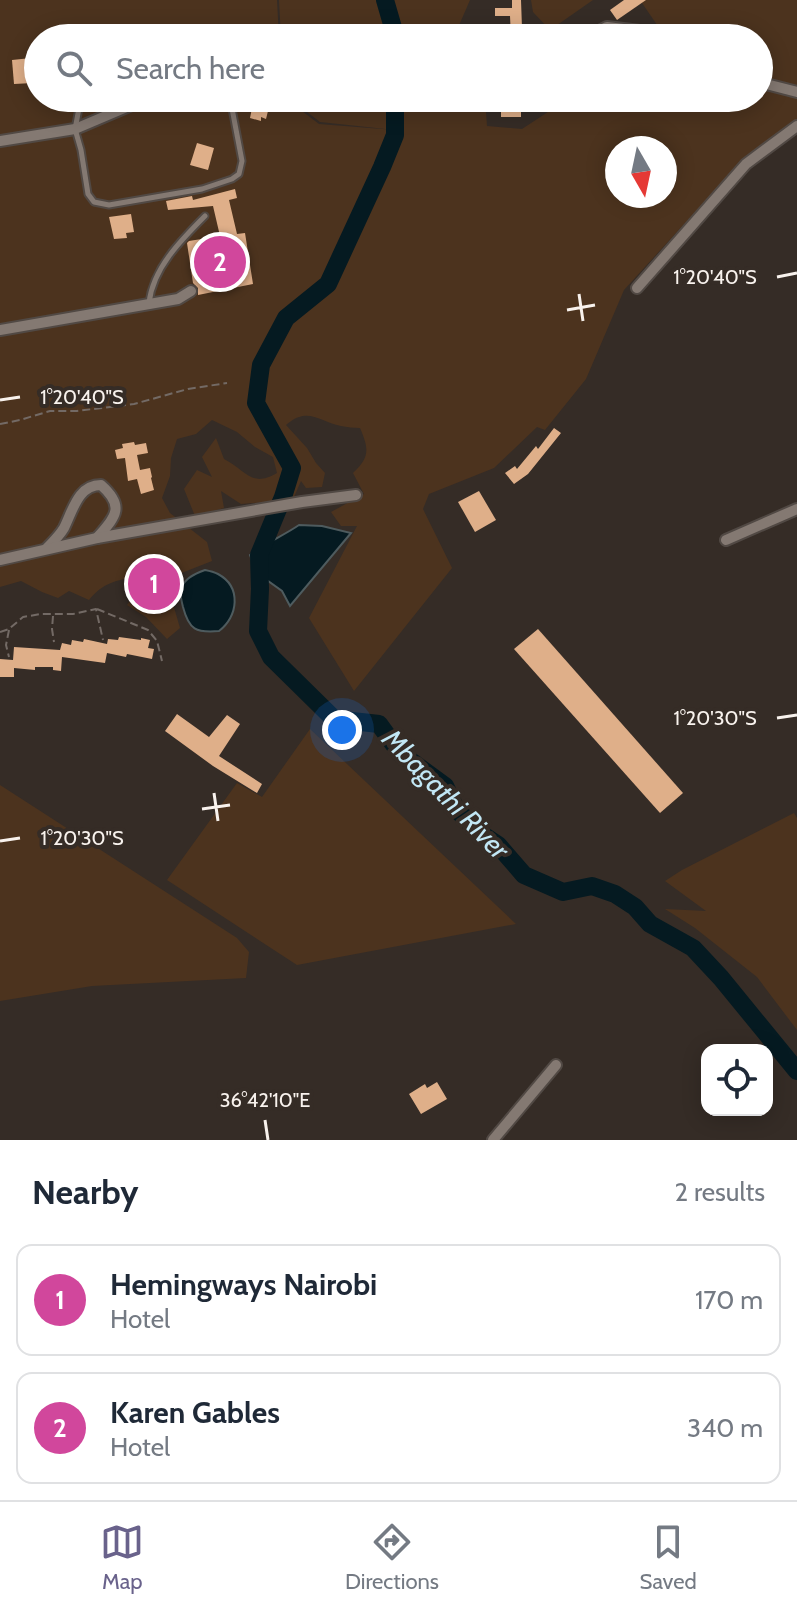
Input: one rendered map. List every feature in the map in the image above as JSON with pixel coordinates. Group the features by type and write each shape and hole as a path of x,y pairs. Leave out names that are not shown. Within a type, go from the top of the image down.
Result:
{"street":[{"path":"773,86 797,92"},
{"path":"0,141 75,129 115,112"},
{"path":"637,288 746,164 797,126"},
{"path":"0,330 178,299 191,291"},
{"path":"46,549 62,531 84,489 101,485 112,494 116,507 113,519 97,538"},
{"path":"0,560 97,538 356,495"},
{"path":"726,540 797,509"},
{"path":"493,1140 556,1065"}],"lane":[{"path":"78,112 75,129 88,194 101,205 202,189 232,179 239,174 242,161 233,112"},
{"path":"149,304 151,288 176,245 205,216"}],"path":[{"path":"0,424 50,411 134,404 188,389 227,383"},
{"path":"96,609 103,640"},
{"path":"0,632 9,629 23,617 73,614 96,609 148,630 157,641 162,661"},
{"path":"53,615 54,642"},
{"path":"9,629 6,645 9,657"}],"shaded area":[{"path":"0,0 277,0 278,24 24,24 24,112 303,112 319,124 395,130 320,122 307,112 486,112 487,126 522,129 548,112 773,112 773,24 656,24 640,0 797,0 797,119 738,165 624,290 586,379 545,430 537,427 494,468 429,494 423,509 452,568 354,691 309,618 357,526 341,526 331,512 364,494 353,473 363,462 366,452 360,428 341,426 313,416 293,419 286,425 325,473 322,487 306,488 301,481 294,497 241,504 221,491 224,508 195,516 184,489 197,470 212,477 202,457 216,438 224,459 249,476 261,479 277,473 273,457 237,432 212,420 196,434 177,439 162,498 170,513 207,542 212,561 174,576 171,597 180,628 167,639 146,617 127,605 139,588 138,576 110,583 89,600 69,591 58,598 21,581 0,587"},
{"path":"279,0 470,0 460,24 280,24"},
{"path":"531,0 593,0 559,24 544,24 533,12"},
{"path":"310,729 516,924 297,965 167,880 237,783 262,797"},
{"path":"0,785 237,938 249,952 246,978 92,986 0,1001"},
{"path":"794,813 797,818 797,1030 757,977 695,928 665,909 706,911 665,881"}],"water":[{"path":"299,525 322,526 351,533 290,606 282,591 257,573 250,555"},
{"path":"205,570 226,580 234,594 230,618 219,631 199,630 191,625 181,600 180,590 185,581"}],"building":[{"path":"512,0 521,0 522,24 510,24 510,16 495,16 495,8 512,8"},
{"path":"624,0 646,0 617,20 610,10"},
{"path":"24,59 24,83 14,84 12,60"},
{"path":"251,112 268,112 266,119 261,117 261,121 250,118"},
{"path":"501,112 521,112 521,117 501,117"},
{"path":"197,143 214,148 208,170 190,165"},
{"path":"235,189 237,198 229,200 237,234 245,233 253,284 198,295 198,288 193,283 187,243 220,236 213,206 168,210 166,201 192,196 193,200"},
{"path":"131,214 134,232 126,233 127,238 114,239 109,217"},
{"path":"554,428 561,433 528,474 514,484 505,473 515,466 517,469"},
{"path":"134,442 135,445 146,443 148,453 137,455 140,470 150,468 154,490 141,494 137,479 128,481 125,458 117,459 115,450 123,448 122,444"},
{"path":"479,491 496,520 475,532 458,502"},
{"path":"538,629 683,793 660,813 514,649"},
{"path":"119,637 150,640 148,648 154,649 152,659 107,653 105,663 62,657 61,671 53,670 53,667 35,667 35,670 14,668 14,677 0,677 0,659 13,660 14,647 60,650 62,643 71,645 72,640 107,644 108,639 118,640"},
{"path":"177,714 209,737 227,715 240,724 219,756 262,784 257,793 165,731"},
{"path":"437,1082 447,1099 421,1114 409,1094 425,1084 427,1088"}],"waterway":[{"name":"Mbagathi River","path":"385,0 392,24"},
{"name":"Mbagathi River","path":"395,112 395,135 328,284 286,318 261,365 256,403 292,468 259,555 258,631 271,657 334,719 379,724 400,753 445,786 456,809 480,833 498,845 524,875 563,892 592,886 615,894 635,907 650,924 693,948 797,1071"}],"place":[{"name":"Karen Gables","path":"220,262"},
{"name":"Hemingways Nairobi","path":"154,584"}]}
